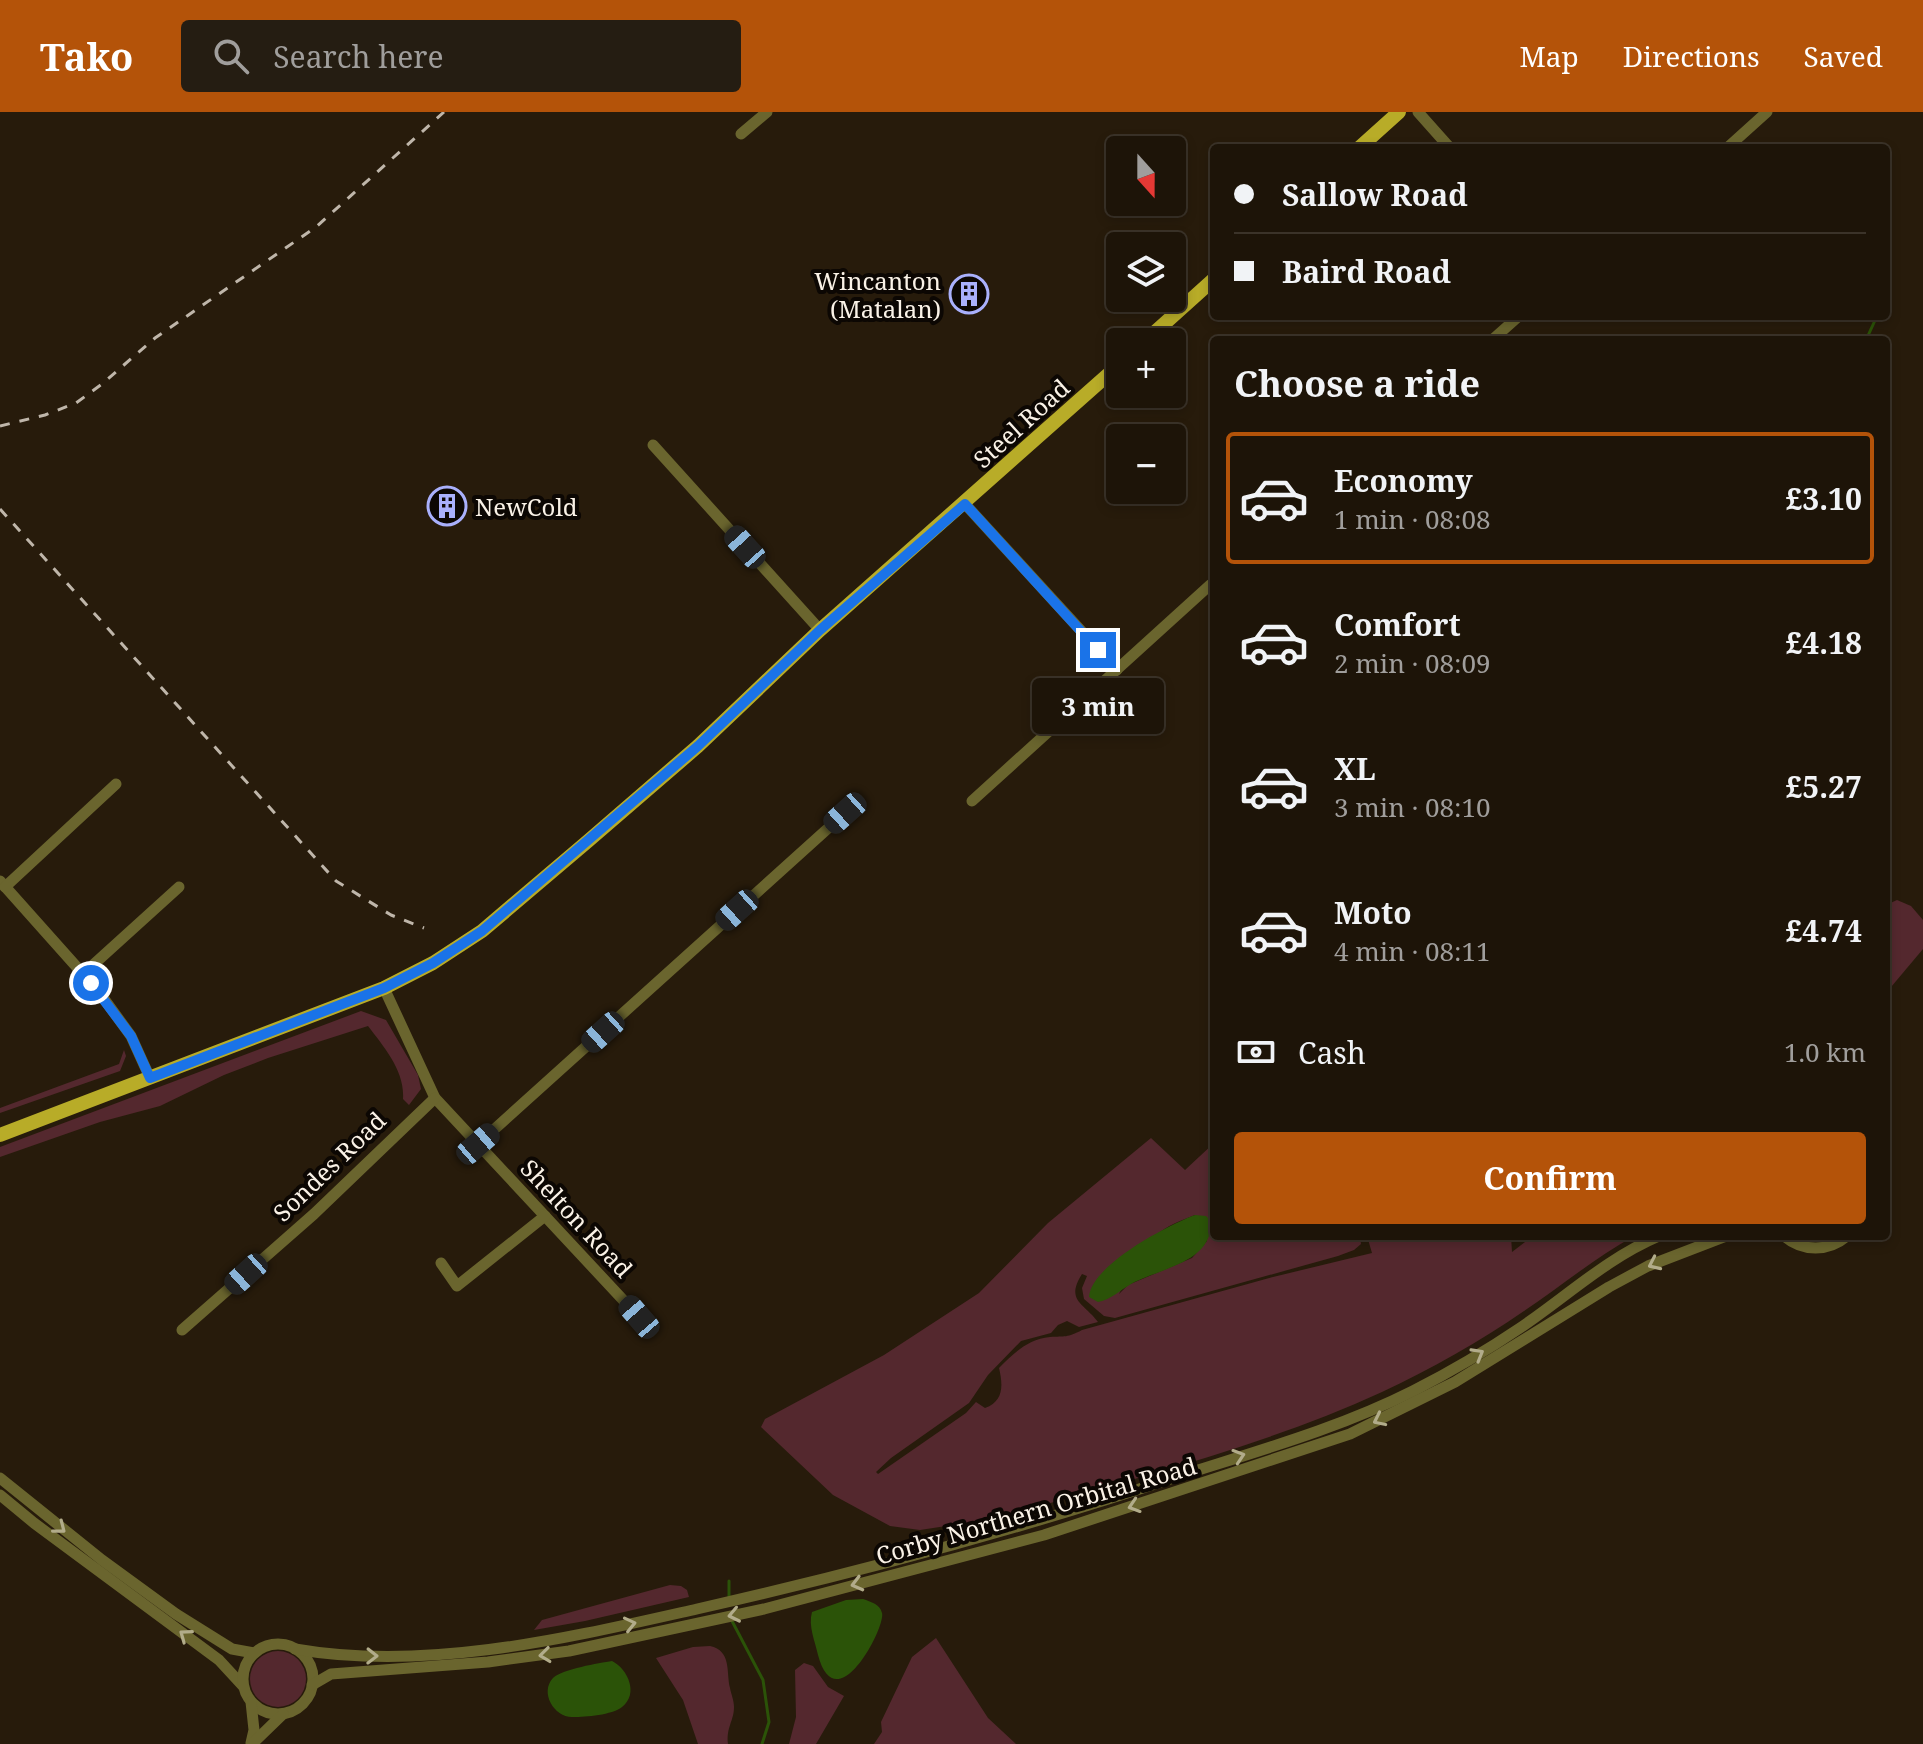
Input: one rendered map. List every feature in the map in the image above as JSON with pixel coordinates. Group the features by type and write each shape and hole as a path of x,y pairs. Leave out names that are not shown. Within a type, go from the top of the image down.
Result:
{"main road":[{"path":"1363,144 1399,112"},
{"path":"1160,328 1210,283"},
{"name":"Steel Road","path":"0,1135 384,988 433,963 482,931 698,746 820,630 1106,377"}],"street":[{"path":"741,134 767,112"},
{"path":"1418,112 1446,144"},
{"path":"1731,144 1767,112"},
{"path":"1496,336 1514,320"},
{"path":"653,445 820,630"},
{"path":"965,504 1117,670"},
{"path":"972,801 1210,585"},
{"path":"116,784 3,884 83,974 131,1036 150,1078"},
{"path":"478,1144 845,813"},
{"path":"83,974 179,887"},
{"name":"Shelton Road","path":"384,988 435,1098 639,1317"},
{"name":"Sondes Road","path":"182,1330 314,1214 435,1098"},
{"path":"441,1263 457,1286 545,1216"},
{"name":"Corby Northern Orbital Road","path":"295,1649 332,1655 399,1656 564,1639 910,1557 1083,1508 1336,1424 1411,1392 1521,1328 1609,1263 1652,1240"},
{"name":"Corby Northern Orbital Road","path":"312,1685 331,1674 488,1662 569,1651 764,1609 1044,1535 1350,1434 1455,1382 1635,1273 1715,1240"},
{"path":"1790,1240 1807,1248 1819,1248 1840,1240"},
{"path":"0,1478 102,1560 176,1614 232,1649 254,1653 275,1645 295,1649 309,1664 312,1685 307,1698 301,1706 283,1714 251,1744"},
{"path":"0,1495 219,1660 243,1686 251,1702 254,1730 251,1744"},
{"path":"243,1686 243,1674 254,1653"},
{"path":"251,1702 264,1712 283,1714"}],"shaded area":[{"path":"1897,900 1911,906 1923,920 1923,949 1890,988 1890,903"},
{"path":"361,1011 386,1020 418,1075 421,1089 409,1105 403,1099 397,1069 368,1026 268,1058 160,1106 100,1122 0,1157 0,1147"},
{"path":"124,1050 126,1056 120,1071 0,1113 0,1108 119,1064"},
{"path":"1151,1138 1185,1170 1210,1147 1210,1240 1360,1240 1361,1244 1354,1250 1338,1256 1115,1318 1104,1316 1084,1299 1082,1288 1087,1276 1082,1274 1075,1290 1076,1296 1098,1322 1079,1327 1067,1321 1051,1333 1021,1341 988,1375 969,1403 891,1458 876,1472 878,1474 966,1413 976,1402 985,1408 996,1401 1001,1386 999,1368 1016,1352 1042,1338 1069,1335 1273,1277 1372,1253 1368,1240 1511,1240 1512,1252 1528,1240 1627,1240 1490,1334 1382,1392 1332,1414 1176,1467 968,1527 966,1523 920,1530 890,1526 833,1495 761,1427 765,1419 884,1355 979,1293 1048,1223","holes":["1195,1215 1207,1241 1192,1258 1128,1285 1119,1294 1146,1244 1165,1229"]},
{"path":"1195,1215 1206,1216 1210,1220 1209,1235 1203,1246 1183,1262 1131,1284 1107,1299 1098,1302 1089,1297 1093,1285 1116,1260 1167,1228"},
{"path":"670,1585 681,1586 687,1590 689,1597 534,1630 542,1620"},
{"path":"863,1599 879,1607 881,1622 858,1665 847,1675 836,1679 826,1673 818,1655 811,1628 812,1612 846,1600"},
{"path":"936,1638 988,1718 1016,1744 874,1744 882,1732 881,1722 912,1657"},
{"path":"710,1646 722,1652 727,1663 734,1707 728,1744 698,1744 683,1700 656,1658 693,1647"},
{"path":"278,1651 298,1659 306,1679 298,1699 278,1707 258,1699 250,1679 258,1659"},
{"path":"612,1661 623,1670 631,1689 627,1702 618,1710 592,1716 566,1716 551,1704 548,1691 553,1678 573,1669"},
{"path":"804,1663 813,1666 828,1687 844,1696 816,1744 789,1744 796,1717 795,1670"}],"waterway":[{"path":"1868,336 1875,320"},
{"path":"729,1581 729,1598"},
{"path":"732,1621 763,1680 769,1722 762,1744"}],"railway":[{"path":"0,426 45,415 76,403 155,338 316,227 444,112"},
{"path":"0,509 336,881 391,915 424,928"}],"place":[{"name":"Wincanton (Matalan)","path":"969,294"},
{"name":"NewCold","path":"447,506"}],"route":[{"path":"91,983 131,1036 150,1078 384,988 433,963 482,931 606,826 698,746 820,630 965,504 1098,650"}]}
